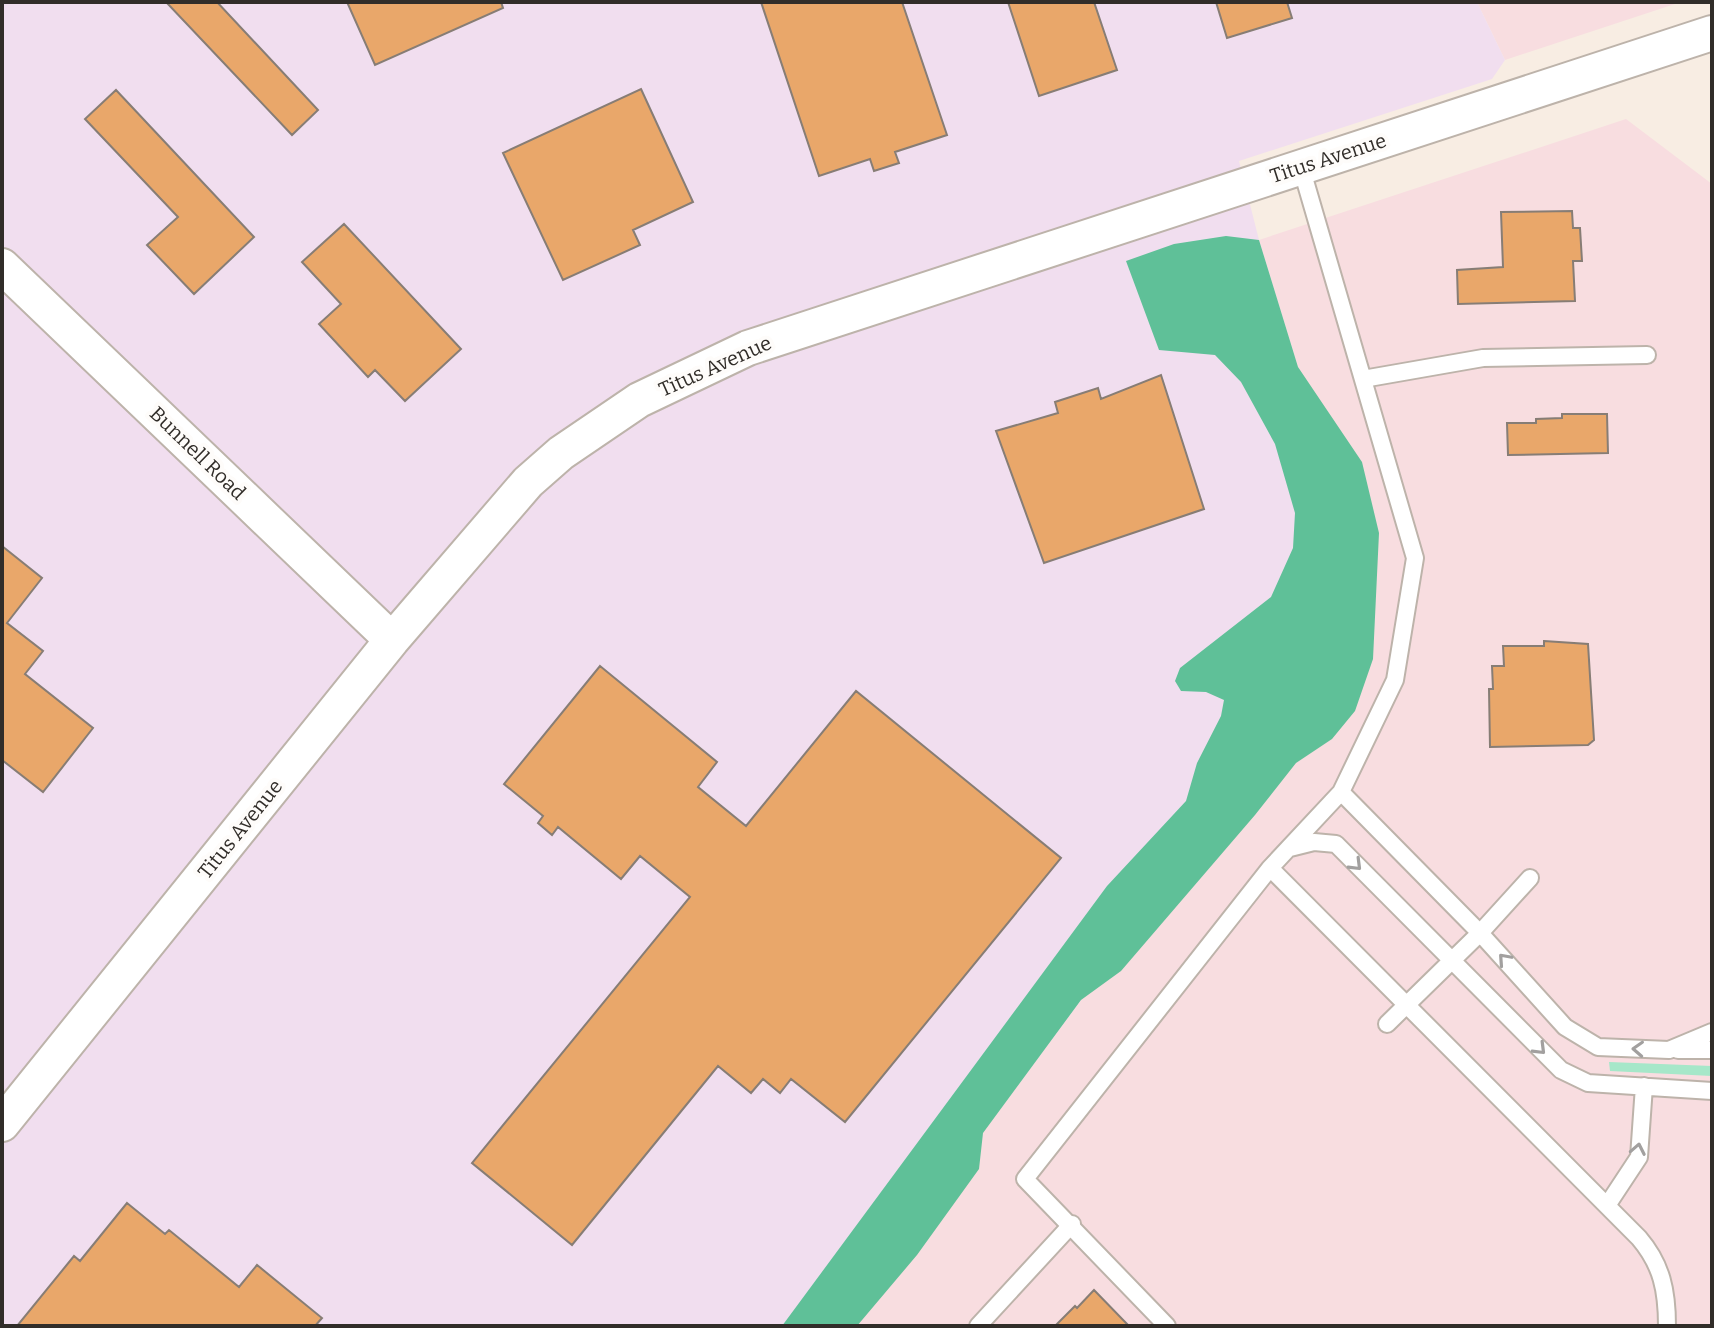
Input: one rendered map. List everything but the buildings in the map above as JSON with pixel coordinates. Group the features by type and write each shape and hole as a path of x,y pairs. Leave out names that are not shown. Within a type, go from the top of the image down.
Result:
{"street":[{"name":"Titus Avenue","path":"2,1124 392,640 528,482 597,427 687,375 748,348 1712,33"},
{"name":"Bunnell Road","path":"2,266 392,640"}],"lane":[{"path":"1167,1326 1072,1224 1025,1179 1270,868 1341,792 1395,680 1415,558 1301,167"},
{"path":"1363,379 1483,358 1647,355"},
{"path":"1341,792 1480,933 1565,1027 1598,1047 1712,1050"},
{"path":"1288,848 1314,842 1336,844 1561,1070 1588,1083 1712,1091"},
{"path":"1270,868 1608,1204 1655,1257 1667,1293 1667,1326"},
{"path":"1387,1024 1480,933 1530,878"},
{"path":"1669,1050 1712,1032"},
{"path":"1608,1204 1639,1157 1644,1086"},
{"path":"978,1326 1072,1224"}],"shaded area":[{"path":"2,2 1477,2 1505,60 1492,79 1239,161 1259,240 1347,527 1252,770 949,1178 827,1326 2,1326"},
{"path":"1477,2 1681,2 1505,60"},
{"path":"1626,119 1712,184 1712,1326 827,1326 949,1178 1252,770 1347,527 1259,240"}],"green space":[{"path":"1226,236 1259,240 1298,367 1362,462 1379,533 1373,659 1355,711 1332,739 1296,763 1121,971 1081,1000 983,1133 979,1169 917,1255 857,1326 782,1326 1107,886 1186,801 1197,763 1221,716 1224,700 1206,692 1181,691 1175,681 1180,668 1271,597 1293,548 1295,513 1275,444 1241,382 1215,355 1159,350 1126,261 1174,244"},
{"path":"1609,1062 1712,1066 1712,1076 1610,1071"}]}
